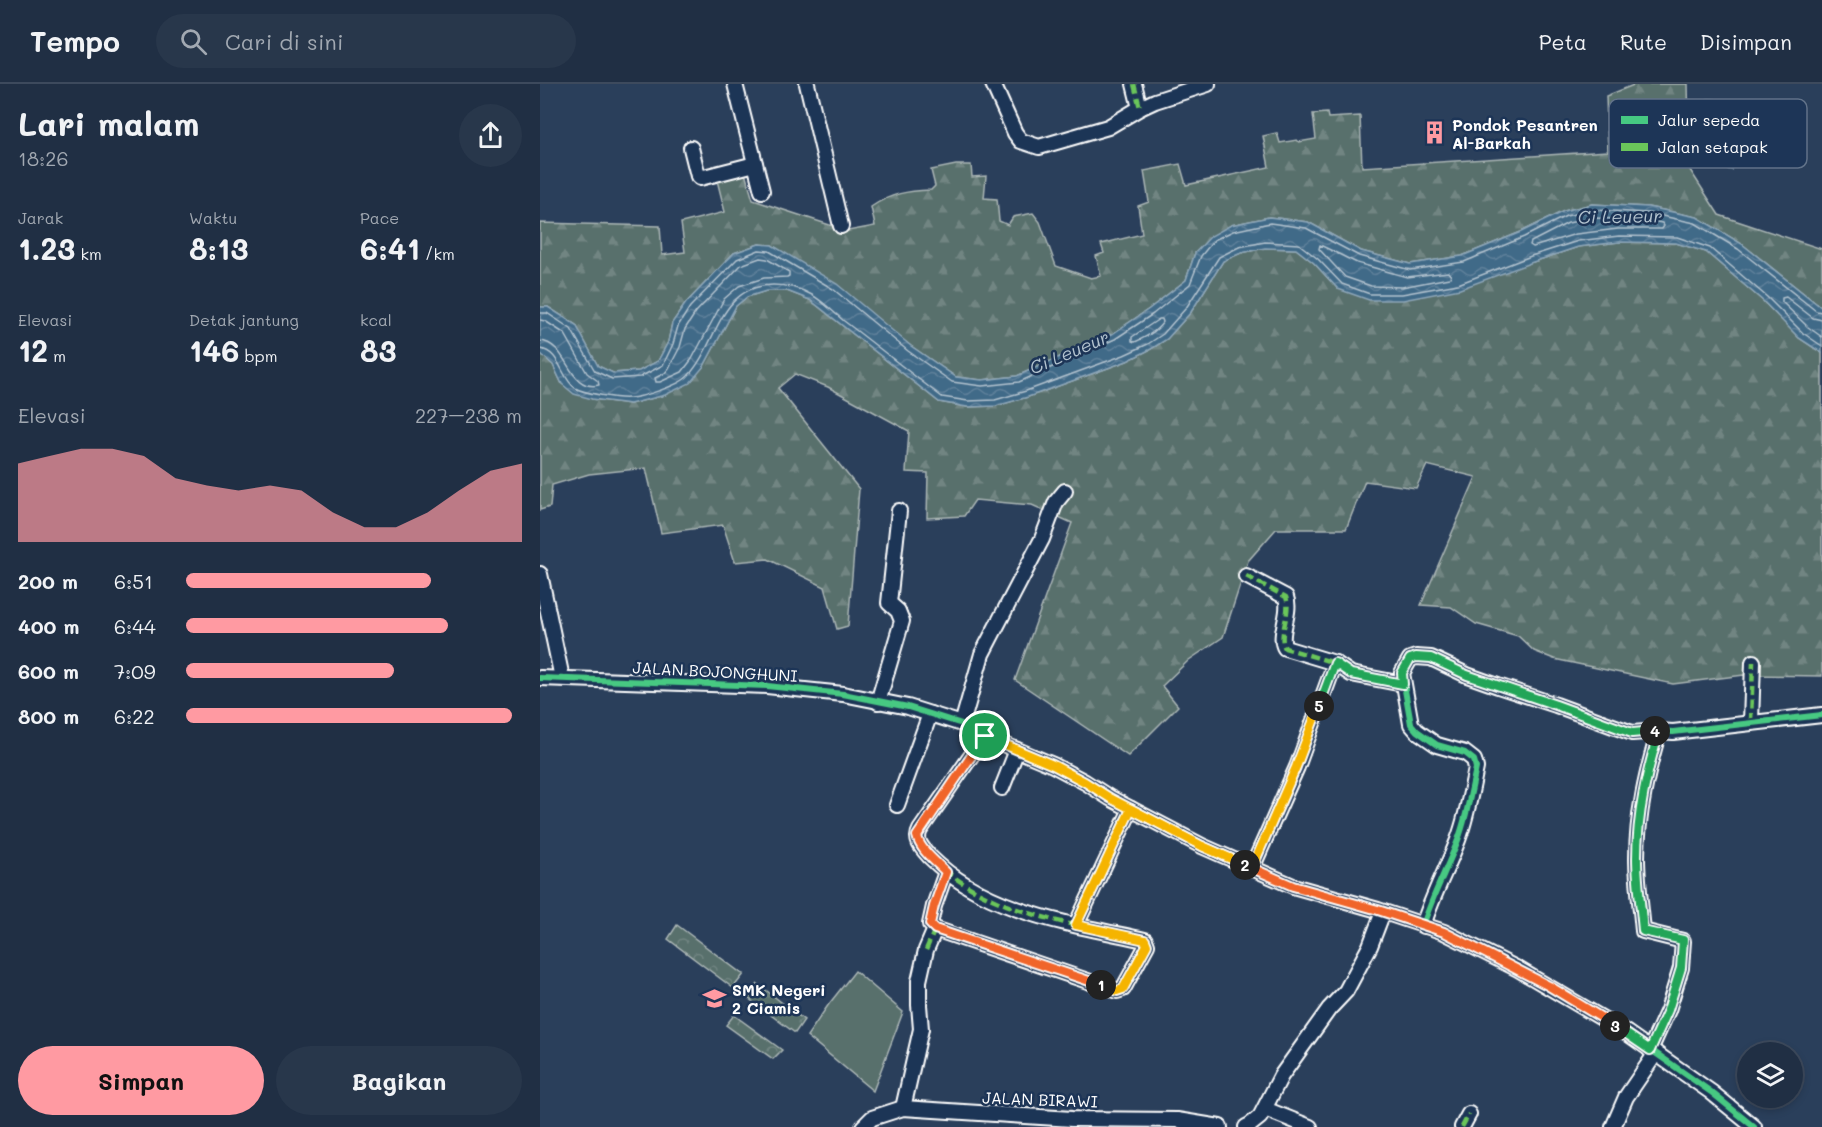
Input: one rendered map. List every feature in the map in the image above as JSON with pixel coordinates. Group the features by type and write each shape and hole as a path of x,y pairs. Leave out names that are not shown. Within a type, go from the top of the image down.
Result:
{"street":[{"path":"735,84 762,191"},
{"path":"807,84 841,226"},
{"path":"993,84 1021,141 1039,147 1108,127 1173,89 1208,84"},
{"path":"1134,84 1140,108"},
{"path":"691,148 700,178 755,164"},
{"path":"962,724 982,654 1042,539 1056,502 1065,490"},
{"path":"878,702 902,621 898,610 890,603 899,510"},
{"path":"540,574 562,678"},
{"path":"1246,576 1286,597 1288,606 1282,642 1285,648 1335,663 1351,674 1403,684"},
{"path":"1423,926 1430,902 1467,815 1476,768 1472,757 1466,753 1437,745 1410,724 1402,673 1410,659 1431,658 1467,675 1632,733 1673,732 1822,716"},
{"path":"1752,722 1753,662"},
{"path":"1252,868 1296,767 1335,663"},
{"name":"JALAN BOJONGHUNI","path":"540,678 767,686 843,694 908,707 962,724 1061,769 1202,846 1293,886 1444,932 1538,980 1627,1033 1711,1092 1754,1127"},
{"path":"897,805 930,714"},
{"path":"1613,1127 1626,1097 1653,1052 1681,968 1683,940 1643,931 1637,858 1640,816 1647,770 1659,731"},
{"path":"946,872 930,924 935,929 1117,991 1123,989 1147,945 1145,940 1042,917 1005,904 946,872 918,842 917,836 985,736"},
{"path":"1002,788 1017,750"},
{"path":"1076,925 1131,809"},
{"path":"1246,1127 1260,1117 1281,1076 1329,1009 1346,991 1370,946 1383,912"},
{"path":"903,1108 921,1029 919,981 935,929"},
{"name":"JALAN BIRAWI","path":"863,1127 872,1118 903,1108 1072,1119 1177,1120 1220,1127"},
{"path":"1265,1109 1310,1127"},
{"path":"1462,1127 1469,1114"}],"green space":[{"path":"1636,84 1688,84 1688,99 1609,99 1609,168 1690,168 1719,215 1822,249 1822,308 1742,244 1697,217 1648,207 1592,204 1564,211 1521,232 1462,256 1410,264 1361,251 1308,222 1269,217 1231,225 1195,253 1186,280 1112,334 1017,376 982,380 956,377 772,245 759,244 734,253 686,303 672,323 668,342 658,361 639,371 613,373 598,366 576,325 548,307 540,307 540,223 660,226 662,255 685,252 681,223 725,212 717,180 745,173 753,200 848,231 875,226 871,207 886,199 907,192 931,190 935,186 931,170 956,165 971,165 972,177 986,176 984,198 997,199 999,221 1008,225 1013,217 1033,213 1040,222 1056,266 1091,278 1101,276 1096,256 1104,253 1101,244 1142,234 1138,206 1149,202 1144,171 1180,164 1186,185 1269,167 1263,136 1277,133 1280,143 1316,139 1313,114 1327,113 1328,118 1360,116 1362,167 1608,151 1606,96"},
{"path":"1619,242 1676,243 1706,252 1763,301 1799,338 1822,353 1822,676 1744,675 1673,684 1554,659 1534,651 1518,636 1476,624 1451,607 1421,605 1476,477 1427,465 1416,488 1365,481 1346,529 1276,529 1248,561 1223,637 1189,660 1162,686 1178,706 1128,756 1015,680 1072,523 1032,505 975,500 964,516 927,518 928,473 906,472 909,431 828,387 795,374 778,388 859,489 848,626 837,629 825,587 768,559 735,562 723,525 661,533 646,468 589,474 552,485 550,507 540,510 540,353 553,365 562,384 592,399 630,404 665,395 704,366 736,306 747,297 766,291 787,291 810,300 939,402 967,407 996,406 1028,397 1127,361 1151,349 1167,339 1191,312 1223,261 1241,253 1265,248 1296,249 1314,263 1338,289 1533,262 1578,247"},
{"path":"677,925 744,974 733,988 668,939"},
{"path":"855,971 903,1012 873,1091 807,1036"},
{"path":"758,984 804,1020 795,1033 748,998"},
{"path":"734,1015 782,1050 773,1059 726,1025"}],"water":[{"name":"Ci Leueur","path":"1592,204 1648,207 1697,217 1742,244 1822,308 1822,353 1799,338 1763,301 1706,252 1676,243 1619,242 1578,247 1460,289 1403,300 1369,300 1338,289 1314,263 1296,249 1265,248 1241,253 1223,261 1191,312 1167,339 1151,349 1127,361 1028,397 996,406 967,407 939,402 810,300 787,291 766,291 747,297 736,306 704,366 690,383 665,395 630,404 574,394 562,384 553,365 540,353 540,307 548,307 576,325 598,366 613,373 639,371 658,361 668,342 672,323 686,303 734,253 759,244 772,245 837,284 911,346 956,377 982,380 1017,376 1112,334 1149,309 1186,280 1195,253 1211,236 1231,225 1269,217 1308,222 1361,251 1410,264 1462,256 1521,232 1564,211"}],"marked path":[{"path":"1134,84 1140,108"},
{"path":"1246,576 1286,597 1287,610 1283,637 1285,648 1335,663 1351,674 1403,684"},
{"path":"1751,722 1753,662"},
{"path":"1252,868 1297,767 1335,663"},
{"path":"1650,1050 1668,1010 1681,968 1683,941 1643,931 1638,885 1637,842 1647,778 1659,731"},
{"path":"935,929 1117,991 1123,989 1147,945 1145,940 1031,914 1003,904 952,876 922,848 918,838 920,830 985,736"},
{"path":"1076,925 1131,809"},
{"path":"926,950 935,929 930,924 946,872"},
{"path":"1462,1127 1469,1114"}],"cycle path":[{"path":"1423,926 1461,831 1476,768 1474,760 1465,753 1437,745 1411,724 1402,673 1410,659 1431,658 1467,675 1632,733 1673,732 1822,715"},
{"path":"540,678 767,686 843,694 908,707 962,724 1053,765 1202,846 1293,886 1378,910 1444,932 1518,969 1627,1033 1711,1092 1754,1127"}],"place":[{"name":"Pondok Pesantren Al-Barkah","path":"1434,133"},
{"name":"SMK Negeri 2 Ciamis","path":"714,998"}],"route":[{"path":"985,736 917,836 918,842 946,872 930,924 935,929 1117,991 1123,989 1147,945 1145,940 1076,925 1131,809 1202,846 1252,868 1293,886 1378,910 1444,932 1549,986 1627,1033 1650,1050 1668,1010 1681,968 1683,940 1643,931 1637,858 1647,770 1659,731 1632,733 1467,675 1431,658 1410,659 1402,673 1403,684 1347,673 1335,663 1296,767 1252,868 1202,846 1157,823 1131,809 1110,798 1053,765 985,736"}]}
